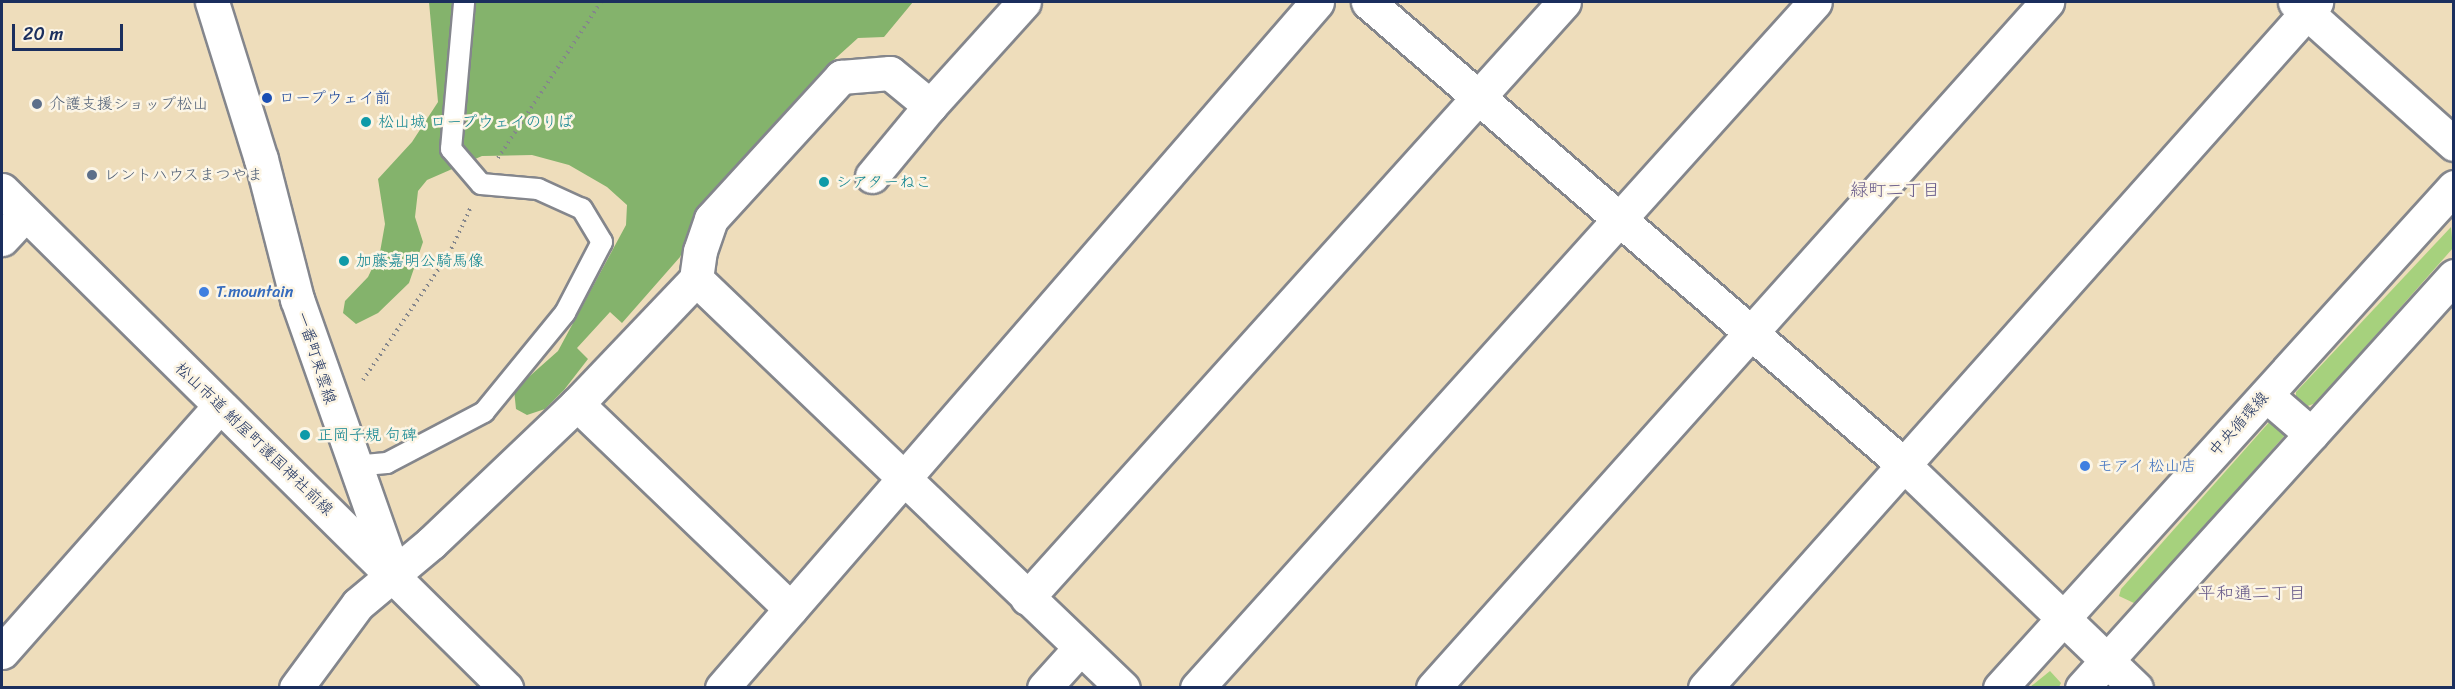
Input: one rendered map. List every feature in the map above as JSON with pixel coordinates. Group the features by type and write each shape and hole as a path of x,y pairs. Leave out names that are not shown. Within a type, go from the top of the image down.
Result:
{"street":[{"name":"一番町東雲線","path":"212,2 261,159 297,299 353,466 393,572"},
{"path":"872,176 930,106 1024,2"},
{"path":"722,687 1317,2"},
{"path":"1368,2 1752,331 1904,465 2064,617 2106,661 2136,687"},
{"path":"1027,598 1564,2"},
{"path":"1197,687 1815,2"},
{"path":"1433,687 2047,2"},
{"path":"1705,687 1904,465 2306,5 2454,144"},
{"path":"296,687 358,604 393,572 431,543 577,404 696,279 700,251 711,219 841,77 890,73 930,106"},
{"name":"中央循環線","path":"2000,687 2454,188"},
{"name":"松山市道 鮒屋町護国神社前線","path":"2,190 219,407 393,572 506,687"},
{"path":"2,239 26,214"},
{"path":"2082,687 2454,276"},
{"path":"696,279 1027,598 1123,687"},
{"path":"2266,395 2311,434"},
{"path":"577,404 791,609"},
{"path":"2,652 219,407"},
{"path":"1044,687 1080,648"}],"lane":[{"path":"353,466 387,463 484,412 565,313 602,242 582,209 538,189 481,184 451,149 464,2"}],"path":[{"path":"359,386 449,254 481,184 601,2"}],"green space":[{"path":"429,2 913,2 884,37 858,38 827,66 703,211 680,257 622,323 610,312 577,348 588,359 564,390 545,409 527,415 516,409 514,390 558,351 626,225 627,205 607,187 569,165 532,155 482,156 427,180 418,191 415,217 423,242 409,283 378,313 356,324 343,313 345,301 368,277 380,252 385,224 378,179 412,142 438,102"},
{"path":"2451,227 2453,248 2316,403 2302,408 2296,401 2296,392"},
{"path":"2272,419 2286,434 2136,604 2119,596 2121,589"},
{"path":"2050,671 2061,683 2059,687 2030,687"}],"place":[{"name":"ロープウェイ前","path":"267,98"},
{"name":"介護支援ショップ松山","path":"37,104"},
{"name":"松山城 ロープウェイのりば","path":"366,122"},
{"name":"レントハウスまつやま","path":"92,175"},
{"name":"シアターねこ","path":"824,182"},
{"name":"加藤嘉明公騎馬像","path":"344,261"},
{"name":"T.mountain","path":"204,292"},
{"name":"正岡子規 句碑","path":"305,435"},
{"name":"モアイ 松山店","path":"2085,466"}],"district":[{"name":"緑町二丁目","path":"1895,190"},
{"name":"平和通二丁目","path":"2252,593"}]}
